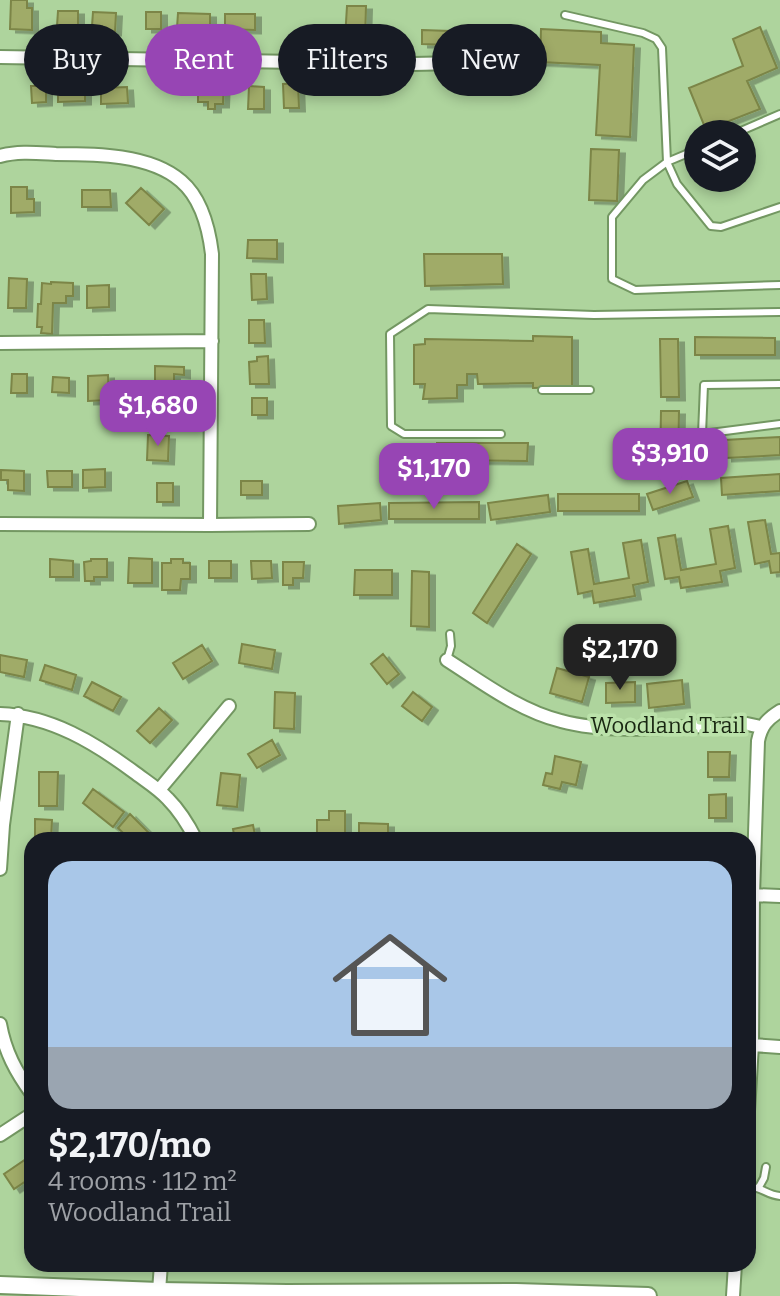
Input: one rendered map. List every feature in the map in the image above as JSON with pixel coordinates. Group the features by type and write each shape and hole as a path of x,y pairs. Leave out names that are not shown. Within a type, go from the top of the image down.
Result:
{"street":[{"path":"0,57 432,63"},
{"path":"0,156 17,153 72,154 132,159 183,182 200,209 212,254 210,525"},
{"path":"0,343 212,341"},
{"path":"0,524 309,524"},
{"name":"Woodland Trail","path":"447,660 517,702 562,722 608,728 747,724 761,727"},
{"path":"159,790 229,706"},
{"path":"754,832 761,727 780,711"},
{"path":"0,714 18,714 51,724 109,754 159,790 177,809 191,832"},
{"path":"0,869 18,714"},
{"path":"756,901 780,896"},
{"path":"0,1024 8,1056 24,1083"},
{"path":"756,1045 780,1047"},
{"path":"0,1135 24,1119"},
{"path":"159,1291 160,1272"},
{"path":"733,1296 734,1272"},
{"path":"0,1285 159,1291 648,1296"}],"lane":[{"path":"565,15 643,33 656,39 662,48 667,162 677,184 711,226 721,227 780,207"},
{"path":"756,124 780,114"},
{"path":"684,155 667,162 643,180 612,217 612,279 635,290 780,285"},
{"path":"501,434 404,434 391,426 390,334 428,309 594,315 780,312"},
{"path":"780,384 704,385 702,434 780,424"},
{"path":"542,390 590,390"},
{"path":"447,660 450,634"},
{"path":"759,1187 766,1167"},
{"path":"756,1187 780,1196"}],"building":[{"path":"11,0 27,0 27,8 32,8 32,24 24,24 24,30 10,29"},
{"path":"347,6 366,6 365,24 346,24"},
{"path":"58,11 78,11 78,24 57,24"},
{"path":"93,12 116,13 115,24 92,24"},
{"path":"146,12 161,12 161,24 146,24"},
{"path":"178,13 210,14 210,24 177,24"},
{"path":"225,14 255,14 255,24 225,24"},
{"path":"760,27 777,68 747,81 760,109 732,120 702,120 689,88 743,66 733,39"},
{"path":"547,29 601,32 601,43 634,45 630,137 596,135 600,65 547,62"},
{"path":"422,30 432,30 432,44 422,44"},
{"path":"264,87 264,109 248,109 249,96 262,96"},
{"path":"32,96 46,96 46,102 32,103"},
{"path":"58,96 85,96 85,101 58,102"},
{"path":"101,96 128,96 128,103 101,104"},
{"path":"198,96 223,96 223,104 215,104 215,109 208,109 208,102 198,102"},
{"path":"284,96 299,96 299,108 284,108"},
{"path":"591,149 619,150 617,201 589,200"},
{"path":"11,187 27,187 27,199 34,199 34,212 11,213"},
{"path":"141,188 164,209 149,225 126,203"},
{"path":"82,190 110,190 111,207 82,207"},
{"path":"248,240 277,240 277,259 247,258"},
{"path":"424,254 502,254 503,284 425,286"},
{"path":"251,274 266,274 267,299 252,300"},
{"path":"9,278 27,279 26,308 8,308"},
{"path":"42,283 73,283 73,296 66,296 66,303 53,303 52,334 41,333 42,327 37,327"},
{"path":"109,285 109,307 87,308 87,286"},
{"path":"249,320 264,320 265,343 249,343"},
{"path":"533,336 572,337 572,387 533,388 533,383 478,384 477,374 467,374 467,385 457,385 457,398 423,399 425,384 414,384 414,345 425,344 425,339 533,341"},
{"path":"695,337 775,338 775,355 695,355"},
{"path":"660,339 678,339 679,397 661,397"},
{"path":"268,356 269,384 250,384 249,362"},
{"path":"155,366 184,367 184,375 174,374 174,384 155,383"},
{"path":"12,374 27,374 27,393 11,393"},
{"path":"108,375 109,400 88,401 88,376"},
{"path":"53,377 69,378 69,393 52,392"},
{"path":"155,394 174,394 174,406 170,406 170,426 156,427"},
{"path":"252,398 267,398 267,415 252,415"},
{"path":"661,411 679,411 678,466 660,465"},
{"path":"148,435 169,436 168,461 147,460"},
{"path":"780,437 780,455 726,458 725,440"},
{"path":"437,443 528,443 527,461 437,460"},
{"path":"105,469 105,487 83,488 83,470"},
{"path":"1,470 24,471 24,491 8,490 8,480 1,480"},
{"path":"47,471 72,471 72,487 48,487"},
{"path":"780,474 780,491 722,495 721,478"},
{"path":"241,481 262,481 262,495 241,495"},
{"path":"687,481 693,497 653,510 647,494"},
{"path":"157,483 173,483 173,502 157,502"},
{"path":"558,494 639,494 639,511 558,511"},
{"path":"548,495 550,512 491,520 488,503"},
{"path":"479,502 479,519 389,519 389,503"},
{"path":"380,503 381,520 339,524 338,506"},
{"path":"765,520 771,554 780,553 780,572 771,573 769,561 755,564 748,522"},
{"path":"728,526 735,568 720,571 722,582 681,588 679,577 665,579 658,538 675,535 681,570 716,564 710,529"},
{"path":"641,540 648,582 633,585 635,596 594,603 592,591 578,594 571,552 588,549 594,584 629,578 623,543"},
{"path":"517,544 531,554 487,623 473,613"},
{"path":"129,558 152,559 152,583 128,583"},
{"path":"50,559 73,561 73,577 50,577"},
{"path":"107,559 107,577 85,581 84,562"},
{"path":"171,559 183,559 183,563 190,563 190,579 181,579 180,590 162,590 162,563 171,563"},
{"path":"209,561 231,561 231,578 209,578"},
{"path":"251,561 271,561 272,578 252,579"},
{"path":"283,562 304,562 303,578 293,578 293,585 283,585"},
{"path":"355,570 392,570 392,595 354,595"},
{"path":"412,571 429,572 429,627 411,626"},
{"path":"242,644 275,650 272,669 239,663"},
{"path":"202,645 212,661 183,679 173,663"},
{"path":"383,654 399,674 387,684 371,664"},
{"path":"0,655 27,660 24,677 0,672"},
{"path":"45,665 76,675 72,690 40,680"},
{"path":"557,668 589,677 582,702 550,693"},
{"path":"682,680 684,704 649,708 647,684"},
{"path":"92,682 121,697 113,711 84,696"},
{"path":"635,682 635,702 606,703 606,683"},
{"path":"275,692 295,693 294,729 274,728"},
{"path":"413,692 432,707 422,721 402,706"},
{"path":"159,708 172,720 150,743 137,731"},
{"path":"272,740 280,755 257,768 248,754"},
{"path":"708,752 730,752 729,777 708,777"},
{"path":"555,756 581,762 576,785 562,782 560,789 543,785 546,773 552,774"},
{"path":"39,772 58,772 57,806 39,806"},
{"path":"221,773 240,775 237,807 217,805"},
{"path":"93,789 124,812 113,827 83,803"},
{"path":"726,794 726,818 709,818 709,795"},
{"path":"329,811 345,811 345,832 317,832 317,820 329,820"},
{"path":"130,814 148,832 122,832 118,828"},
{"path":"35,819 52,820 51,832 35,832"},
{"path":"359,823 388,824 388,832 359,832"},
{"path":"253,825 254,832 234,832 233,829"},
{"path":"24,1160 24,1182 14,1189 4,1174"}]}
